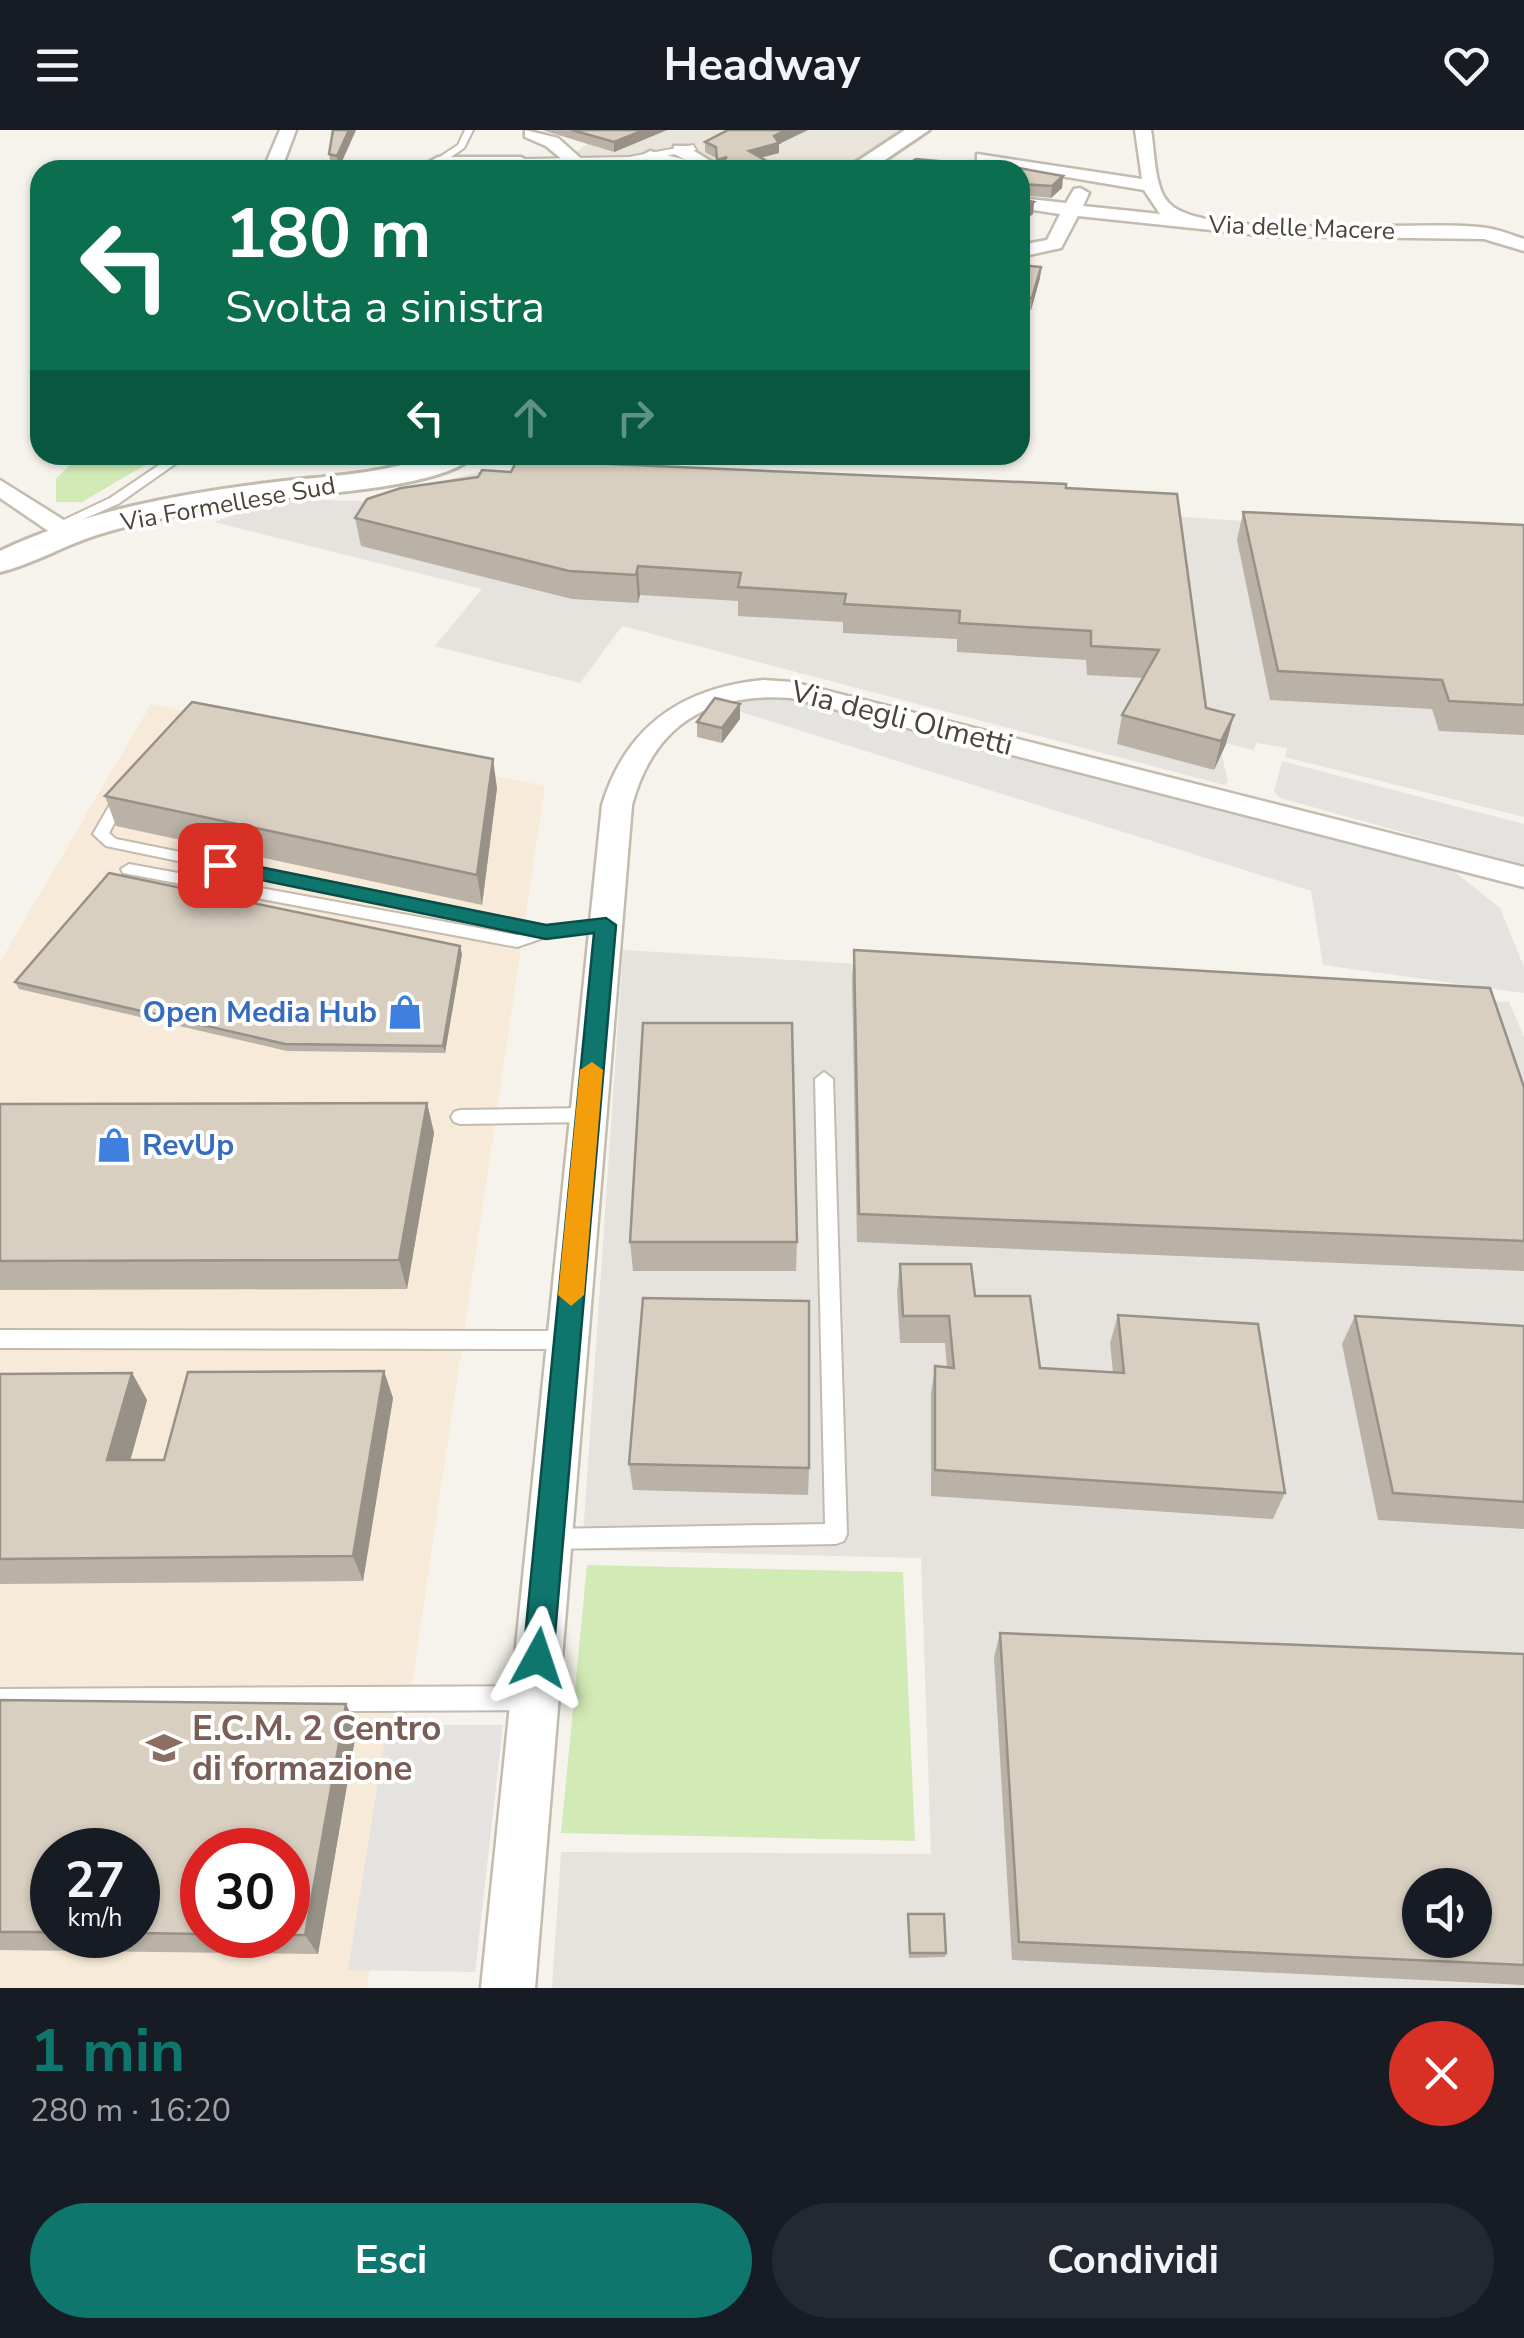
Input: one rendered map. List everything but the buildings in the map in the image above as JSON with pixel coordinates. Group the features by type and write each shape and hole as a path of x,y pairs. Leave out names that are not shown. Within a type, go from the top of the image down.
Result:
{"street":[{"path":"276,160 288,130"},
{"path":"871,160 918,130"},
{"name":"Via delle Macere","path":"1143,130 1154,186 1163,208 1182,219 1244,227 1486,233 1524,245"},
{"path":"530,133 552,142 574,160"},
{"path":"650,156 665,160"},
{"path":"983,158 993,160"},
{"path":"1030,168 1154,186"},
{"path":"1030,249 1054,244 1081,190 1080,178"},
{"path":"1030,204 1152,220 1182,219"},
{"path":"1486,233 1524,229"},
{"name":"Via Formellese Sud","path":"0,563 63,530 236,496 383,476 423,465"},
{"path":"0,488 63,530"},
{"name":"Via degli Olmetti","path":"508,1988 618,806 628,772 664,726 688,704 715,693 749,687 785,688 1521,886"}],"lane":[{"path":"444,160 461,146 469,130"},
{"path":"601,160 650,156 696,142"},
{"path":"63,530 167,465"},
{"path":"132,781 105,820 101,834 111,843 546,932"},
{"path":"129,869 517,940 546,932 606,925"},
{"path":"548,1539 836,1534 824,1079"},
{"path":"460,1117 588,1116"},
{"path":"0,1338 567,1340"},
{"path":"0,1701 534,1698"}],"shaded area":[{"path":"604,130 901,130 854,160 567,160"},
{"path":"487,470 1524,540 1524,817 1285,757 1287,748 1256,743 1254,750 1219,742 1228,782 1224,785 622,626 580,683 435,646 482,589 214,522 281,499 361,501"},
{"path":"781,694 1451,869 1500,908 1524,967 1524,993 1323,965 1311,891 719,705 745,695"},
{"path":"151,704 545,786 367,1988 0,1988 0,962"},
{"path":"1282,761 1524,824 1524,866 1280,798 1274,792"},
{"path":"623,950 1509,1002 1524,1037 1524,1988 552,1988 561,1852 931,1854 921,1558 582,1550"},
{"path":"387,1725 503,1725 475,1972 348,1970"}],"green space":[{"path":"69,465 145,465 82,502 56,502 56,479"},
{"path":"587,1565 903,1572 915,1841 561,1833"}],"slow traffic":[{"path":"571,1295 592,1070"}],"place":[{"name":"Open Media Hub","path":"405,1012"},
{"name":"RevUp","path":"114,1145"},
{"name":"E.C.M. 2 Centro di formazione","path":"164,1748"}],"route":[{"path":"220,865 505,924 522,924 546,932 606,925 538,1658"}]}
